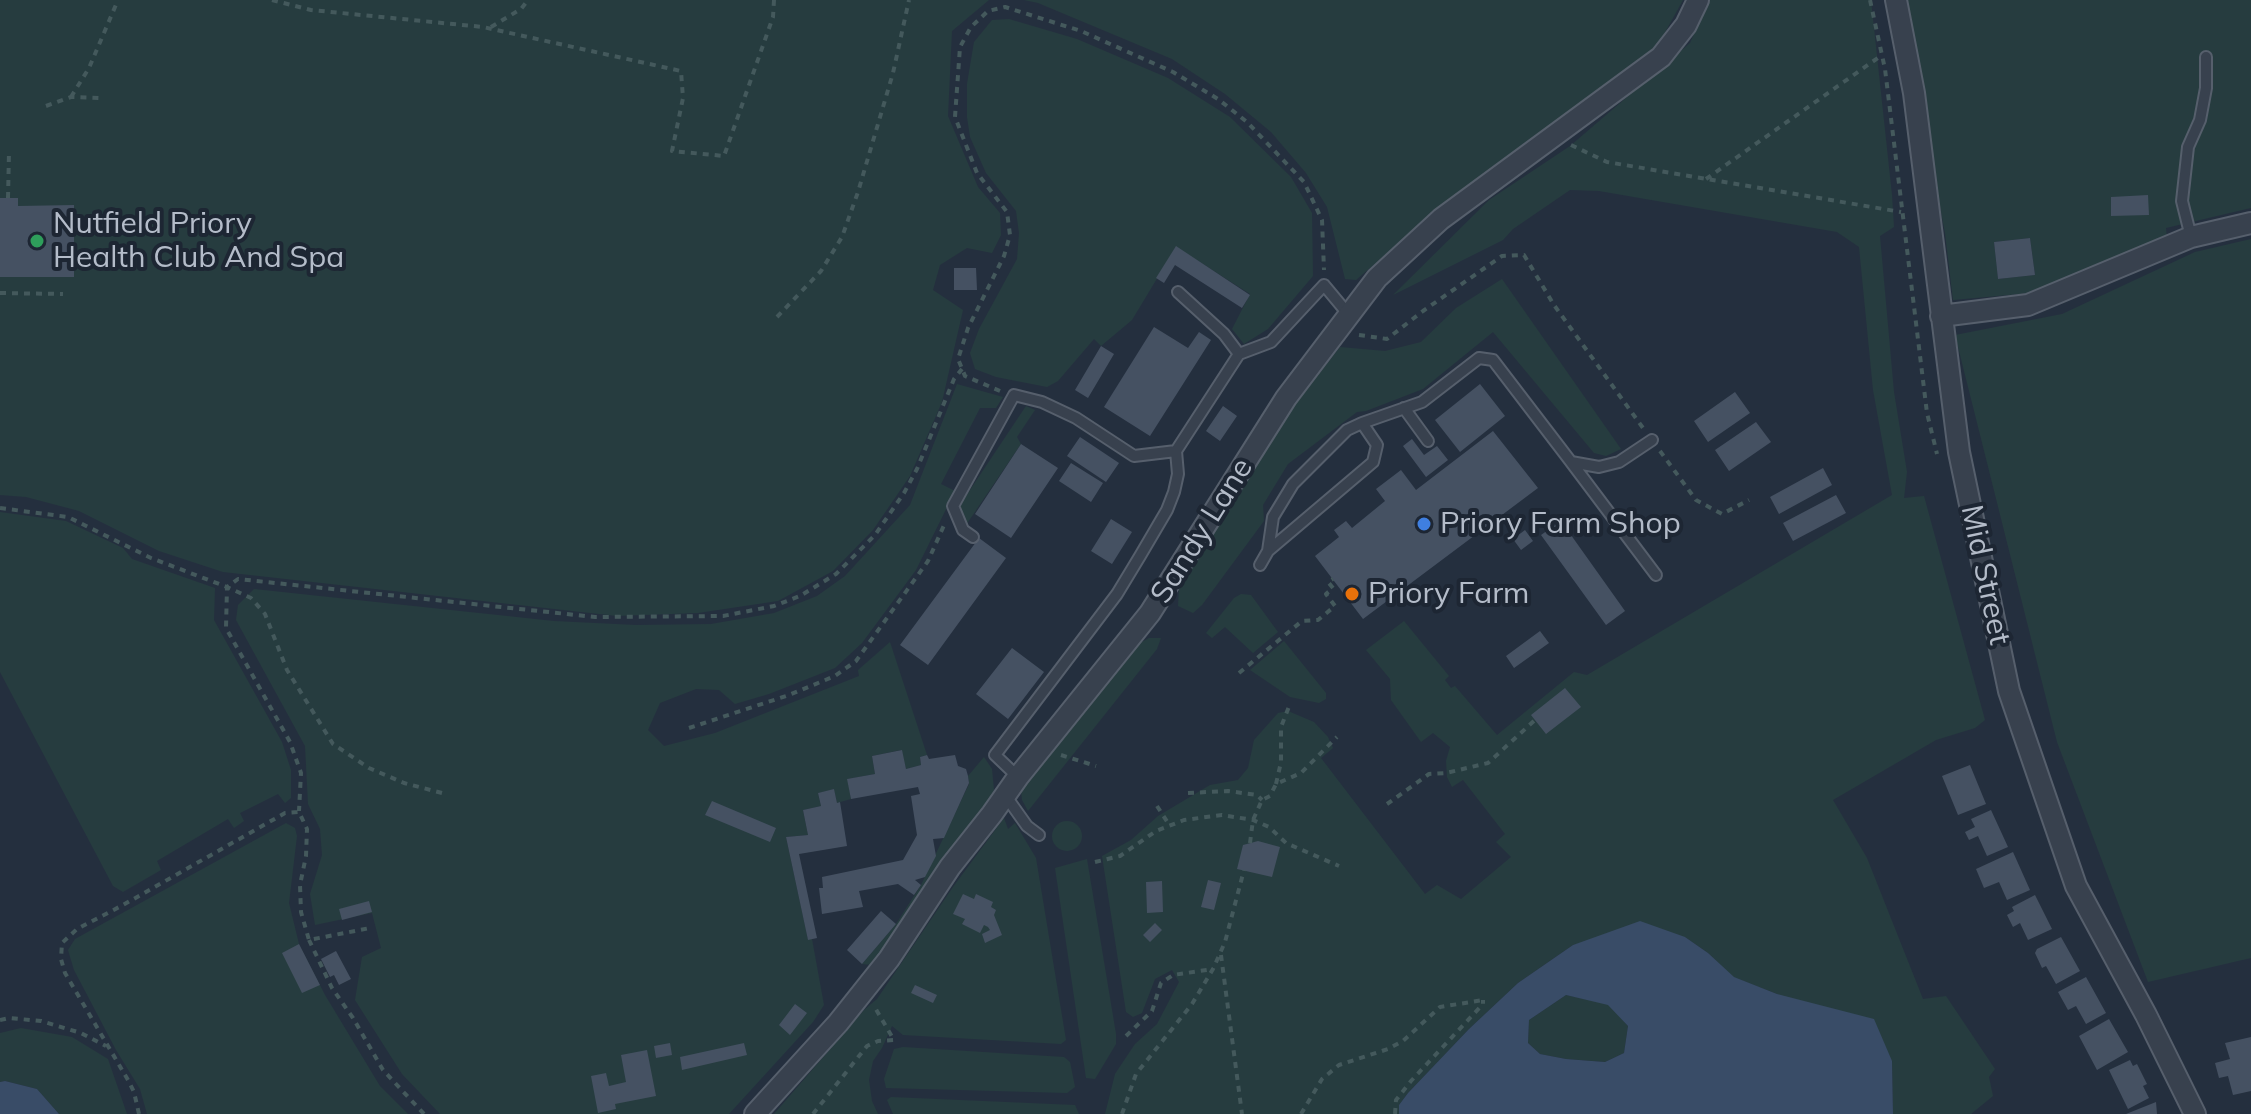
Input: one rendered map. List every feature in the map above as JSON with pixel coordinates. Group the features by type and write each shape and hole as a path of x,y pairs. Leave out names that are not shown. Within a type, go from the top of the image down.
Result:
{"street":[{"name":"Sandy Lane","path":"755,1114 861,995 889,959 950,867 1018,777 1150,613 1286,398 1377,278 1441,219 1661,57 1686,25 1698,0"},
{"name":"Mid Street","path":"1896,0 1914,93 1959,452 2009,691 2076,886 2195,1114"},
{"path":"1941,316 2028,305 2191,237 2251,223"}],"lane":[{"path":"2191,237 2182,201 2188,147 2200,120 2206,88 2206,57"},
{"path":"1018,777 995,755 1117,594 1167,510 1178,474 1176,451 1239,354 1271,342 1324,285 1349,315"},
{"path":"1178,292 1224,334 1239,354"},
{"path":"1268,551 1273,517 1293,484 1347,430 1422,402 1479,358 1493,360 1656,575"},
{"path":"973,537 963,530 953,506 1014,395 1042,402 1076,418 1134,456 1176,451"},
{"path":"1404,408 1428,441"},
{"path":"1260,565 1268,551 1373,462 1377,445 1362,423"},
{"path":"1571,462 1599,467 1619,462 1652,440"},
{"path":"1005,795 1027,826 1039,835"}],"path":[{"path":"71,97 89,68 118,0"},
{"path":"272,0 311,10 489,29 681,71 683,98 672,151 724,156 773,17 774,0"},
{"path":"489,29 521,9 528,0"},
{"path":"777,317 821,271 842,237 893,73 909,0"},
{"path":"1002,0 1005,7"},
{"path":"1014,395 965,376 958,359 968,328 1004,256 1010,235 1007,212 977,173 955,117 960,47 971,27 988,11 1005,7 1136,53 1218,99 1247,122 1304,182 1322,220 1324,285"},
{"path":"1706,179 1882,55"},
{"path":"46,106 71,97 100,98"},
{"path":"1554,137 1607,162 1901,212"},
{"path":"8,198 9,152"},
{"path":"1349,315 1360,337 1387,339 1502,256 1524,255 1554,305 1696,500 1722,514 1749,500"},
{"path":"0,293 63,294"},
{"path":"227,587 238,579 595,617 723,616 774,606 800,596 836,574 875,535 917,469 954,379 962,369"},
{"path":"689,728 789,695 835,676 856,661 928,561 953,506"},
{"path":"0,508 68,517 151,558 251,598 265,614 287,670 333,744 369,768 404,783 442,793"},
{"path":"1239,673 1302,621 1318,620 1335,606 1326,594 1333,588 1328,582 1333,579"},
{"path":"227,587 226,628 290,742 301,773 299,812 307,829 300,885 301,912 309,940 332,988 383,1070 424,1114"},
{"path":"1250,843 1253,820 1262,800 1270,796 1276,784 1281,762 1281,727 1290,704"},
{"path":"1387,804 1429,774 1488,763 1535,720"},
{"path":"1276,784 1301,773 1337,737"},
{"path":"1045,746 1068,759 1096,766"},
{"path":"1188,793 1228,791 1257,795 1262,800"},
{"path":"1157,806 1170,826"},
{"path":"139,1114 134,1092 65,973 61,959 62,943 77,929 285,813 299,812"},
{"path":"1095,862 1120,856 1156,831 1184,820 1222,815 1253,820 1269,827 1286,843 1339,866"},
{"path":"1122,1114 1136,1074 1192,1004 1213,969 1244,870"},
{"path":"309,940 370,928"},
{"path":"1220,953 1242,1114"},
{"path":"1126,1036 1152,1011 1161,983 1173,975 1213,969"},
{"path":"813,1114 867,1046 878,1041 894,1040 873,1003 861,995"},
{"path":"1301,1114 1322,1079 1339,1065 1403,1041 1440,1007 1483,1000 1483,1004 1396,1100 1395,1114"},
{"path":"0,1020 41,1021 81,1033 108,1047"}],"green space":[{"path":"0,0 989,0 952,31 948,116 978,187 1000,213 1001,235 992,253 967,248 940,265 933,290 963,310 942,402 910,476 873,530 833,571 778,601 698,613 617,616 223,572 159,551 79,511 26,497 0,495"},
{"path":"1024,0 1683,0 1658,45 1597,98 1420,225 1356,280 1345,279 1327,207 1306,173 1271,132 1225,94 1172,59"},
{"path":"1709,0 1871,0 1892,195 1894,227 1880,236 1894,392 1907,472 1904,498 1924,496 1985,720 1975,728 1936,740 1833,800 1867,858 1923,999 1946,996 1995,1069 1989,1077 1993,1096 1971,1114 1893,1114 1892,1061 1777,994 1733,977 1708,953 1685,937 1573,945 1518,983 1469,1029 1408,1093 1399,1105 1399,1114 1105,1114 1115,1074 1135,1044 1157,1024 1179,982 1172,970 1155,979 1142,1013 1133,1017 1126,1012 1102,856 1131,840 1158,816 1210,785 1238,780 1248,768 1254,740 1278,713 1288,711 1314,722 1328,737 1333,748 1321,758 1425,894 1437,885 1461,899 1511,857 1496,842 1505,834 1463,780 1452,787 1447,777 1446,761 1450,747 1433,733 1421,742 1391,700 1390,679 1366,650 1404,621 1449,676 1445,680 1451,688 1455,686 1497,735 1574,672 1587,675 1892,495 1873,390 1859,247 1837,232 1599,191 1570,190 1513,229 1503,240 1393,295 1489,200 1570,146 1690,43"},
{"path":"1906,0 2251,0 2251,208 2166,228 2167,239 2042,292 1953,300 1945,233 1924,125","holes":["2030,238 2035,275 1998,279 1994,242"]},
{"path":"1009,19 1077,39 1168,78 1230,117 1291,177 1312,213 1313,276 1268,329 1244,344 1232,329 1250,294 1176,247 1132,320 1101,346 1094,339 1058,381 1047,387 996,377 975,369 970,353 979,329 1017,259 1019,233 1016,211 986,173 970,137 967,84 974,42 992,20"},
{"path":"2251,239 2251,958 2148,982 2057,742 1955,335 2062,314 2195,252"},
{"path":"1502,279 1621,449 1606,456 1594,453 1493,332 1423,389 1357,412 1288,464 1263,505 1264,521 1202,605 1193,613 1178,606 1179,588 1290,411 1340,347 1385,351 1421,342 1456,308"},
{"path":"957,384 1003,397 996,408 980,408 941,484 955,491 916,570 862,643 835,668 769,694 735,704 719,690 696,689 660,703 648,730 664,746 715,733 859,676 858,670 890,642 927,755 920,757 921,765 906,769 901,750 872,756 875,774 848,779 851,799 837,803 834,790 818,793 821,806 803,810 808,835 786,837 808,939 812,939 824,1005 813,1022 729,1114 440,1114 402,1074 355,1000 362,957 381,948 372,913 315,925 310,894 322,855 320,829 308,804 305,746 236,620 238,605 254,589 554,621 636,625 711,624 774,613 817,596 845,576 910,505"},
{"path":"1026,406 1035,410 1017,437 1021,444 966,525 960,507"},
{"path":"0,512 66,521 123,548 132,559 215,588 214,620 282,742 291,770 291,798 285,803 278,794 240,813 244,821 234,828 228,819 157,861 161,870 123,892 113,886 0,672"},
{"path":"1241,594 1251,595 1278,632 1253,653 1225,627 1212,638 1206,633 1234,598"},
{"path":"1149,638 1161,638 1157,649 1028,811 1021,791 1140,643"},
{"path":"1284,641 1326,693 1326,699 1319,703 1290,697 1250,670"},
{"path":"984,757 992,769 994,790 984,809 881,956 872,965 862,964 896,924 921,885 969,784 968,776"},
{"path":"1004,818 1008,829 1015,823 1036,858 1066,1040 1061,1044 903,1035 892,1026 873,1061 869,1080 872,1101 878,1114 774,1114 877,999"},
{"path":"1067,821 1078,825 1082,836 1078,847 1067,851 1056,847 1052,836 1056,825"},
{"path":"286,823 295,828 297,836 289,903 299,944 325,995 380,1086 408,1114 147,1114 140,1089 74,970 68,950 75,939"},
{"path":"1087,859 1116,1034 1116,1044 1095,1079 1086,1078 1055,868"},
{"path":"1566,995 1608,1004 1628,1026 1624,1053 1605,1062 1566,1059 1540,1054 1528,1043 1529,1020"},
{"path":"21,1028 72,1037 108,1059 127,1114 59,1114 37,1089 0,1082 0,1033"},
{"path":"903,1047 1064,1057 1070,1062 1075,1087 1067,1093 886,1088 884,1079 894,1049"},
{"path":"891,1097 1075,1105 1079,1114 893,1114 887,1100"}],"water":[{"path":"1640,921 1685,937 1734,977 1777,994 1874,1019 1892,1061 1893,1114 1399,1114 1399,1105 1408,1093 1469,1029 1518,983 1573,945","holes":["1566,995 1608,1005 1628,1026 1624,1053 1605,1062 1566,1059 1540,1054 1528,1043 1529,1020"]},
{"path":"0,1082 37,1089 59,1114 0,1114"}],"building":[{"path":"2148,195 2149,215 2111,216 2111,197"},
{"name":"Nutfield Priory Health Club And Spa","path":"0,198 18,198 18,206 74,205 74,277 0,277"},
{"path":"2030,238 2035,275 1998,279 1994,242"},
{"path":"1176,246 1250,295 1242,308 1175,265 1164,283 1156,278"},
{"path":"954,268 976,268 977,290 954,290"},
{"path":"1154,327 1188,348 1199,332 1211,340 1150,436 1104,407"},
{"path":"1101,346 1114,354 1088,398 1075,390"},
{"path":"1480,384 1505,416 1460,452 1435,420"},
{"path":"1735,392 1750,413 1708,442 1694,421"},
{"path":"1223,406 1237,416 1220,441 1206,431"},
{"path":"1756,422 1771,442 1729,471 1715,450"},
{"name":"Priory Farm Shop","path":"1493,431 1538,488 1363,619 1315,556 1339,537 1334,530 1346,521 1352,528 1385,501 1376,489 1401,470 1416,490"},
{"path":"1080,437 1119,463 1106,482 1067,456"},
{"path":"1412,439 1424,455 1437,446 1448,460 1426,477 1403,446"},
{"path":"1021,444 1058,468 1011,538 975,514"},
{"path":"1071,463 1103,483 1091,502 1059,481"},
{"path":"1823,468 1832,485 1779,514 1770,497"},
{"path":"1836,495 1846,513 1793,541 1783,523"},
{"path":"1111,519 1132,532 1112,564 1091,551"},
{"path":"1561,521 1625,611 1606,625 1541,535"},
{"path":"1525,530 1533,541 1521,550 1513,539"},
{"path":"979,538 1006,558 928,665 900,645"},
{"path":"1540,631 1549,643 1514,668 1506,656"},
{"path":"1012,648 1044,672 1008,719 976,694"},
{"path":"1565,688 1581,707 1546,734 1531,715"},
{"path":"902,750 906,769 921,765 920,757 927,755 929,759 955,755 958,766 966,769 969,783 944,838 933,839 936,856 925,877 915,880 921,885 914,895 898,884 859,891 863,907 822,914 819,888 823,888 822,877 903,860 917,835 911,796 920,794 918,787 851,799 847,779 875,774 872,756"},
{"path":"1970,765 1986,804 1958,815 1942,776"},
{"path":"834,789 837,803 840,802 847,846 799,854 817,938 808,940 786,837 808,835 803,810 821,806 818,793"},
{"path":"712,801 776,828 770,842 705,815"},
{"path":"1991,810 2008,847 1987,856 1978,836 1969,840 1965,832 1975,827 1971,819"},
{"path":"1258,841 1280,847 1272,877 1237,869 1243,845"},
{"path":"2013,852 2030,890 2007,900 1999,882 1984,888 1976,869"},
{"path":"1208,880 1221,883 1214,910 1201,907"},
{"path":"1162,881 1163,912 1147,913 1146,882"},
{"path":"963,894 974,899 976,894 993,902 991,907 996,910 994,915 1002,935 985,943 982,934 990,930 988,927 984,925 980,933 962,924 965,919 953,914"},
{"path":"2035,895 2052,929 2028,940 2020,923 2013,927 2007,915 2014,911 2012,907"},
{"path":"369,901 372,912 342,920 339,909"},
{"path":"881,911 896,924 862,964 847,950"},
{"path":"1155,923 1162,930 1150,942 1143,935"},
{"path":"2061,937 2080,971 2056,984 2046,966 2042,968 2035,953"},
{"path":"299,944 320,985 302,993 282,953"},
{"path":"336,951 351,979 339,985 334,975 330,977 321,959"},
{"path":"2086,977 2106,1013 2086,1024 2076,1006 2068,1010 2058,992"},
{"path":"915,985 937,995 933,1003 911,993"},
{"path":"795,1004 807,1013 790,1035 779,1025"},
{"path":"2109,1019 2128,1052 2097,1070 2079,1036"},
{"path":"2251,1037 2251,1091 2233,1095 2228,1076 2219,1078 2215,1063 2230,1059 2225,1043"},
{"path":"670,1043 672,1055 656,1058 654,1046"},
{"path":"744,1043 747,1055 682,1070 680,1057"},
{"path":"647,1050 656,1096 615,1104 616,1109 598,1113 591,1076 606,1073 609,1086 626,1082 621,1055"},
{"path":"2130,1060 2133,1066 2137,1064 2147,1084 2143,1086 2149,1098 2128,1109 2109,1070"},
{"path":"2156,1102 2157,1114 2126,1114"}],"place":[{"name":"Nutfield Priory Health Club And Spa","path":"37,241"},
{"name":"Priory Farm Shop","path":"1424,524"},
{"name":"Priory Farm","path":"1352,594"}]}
